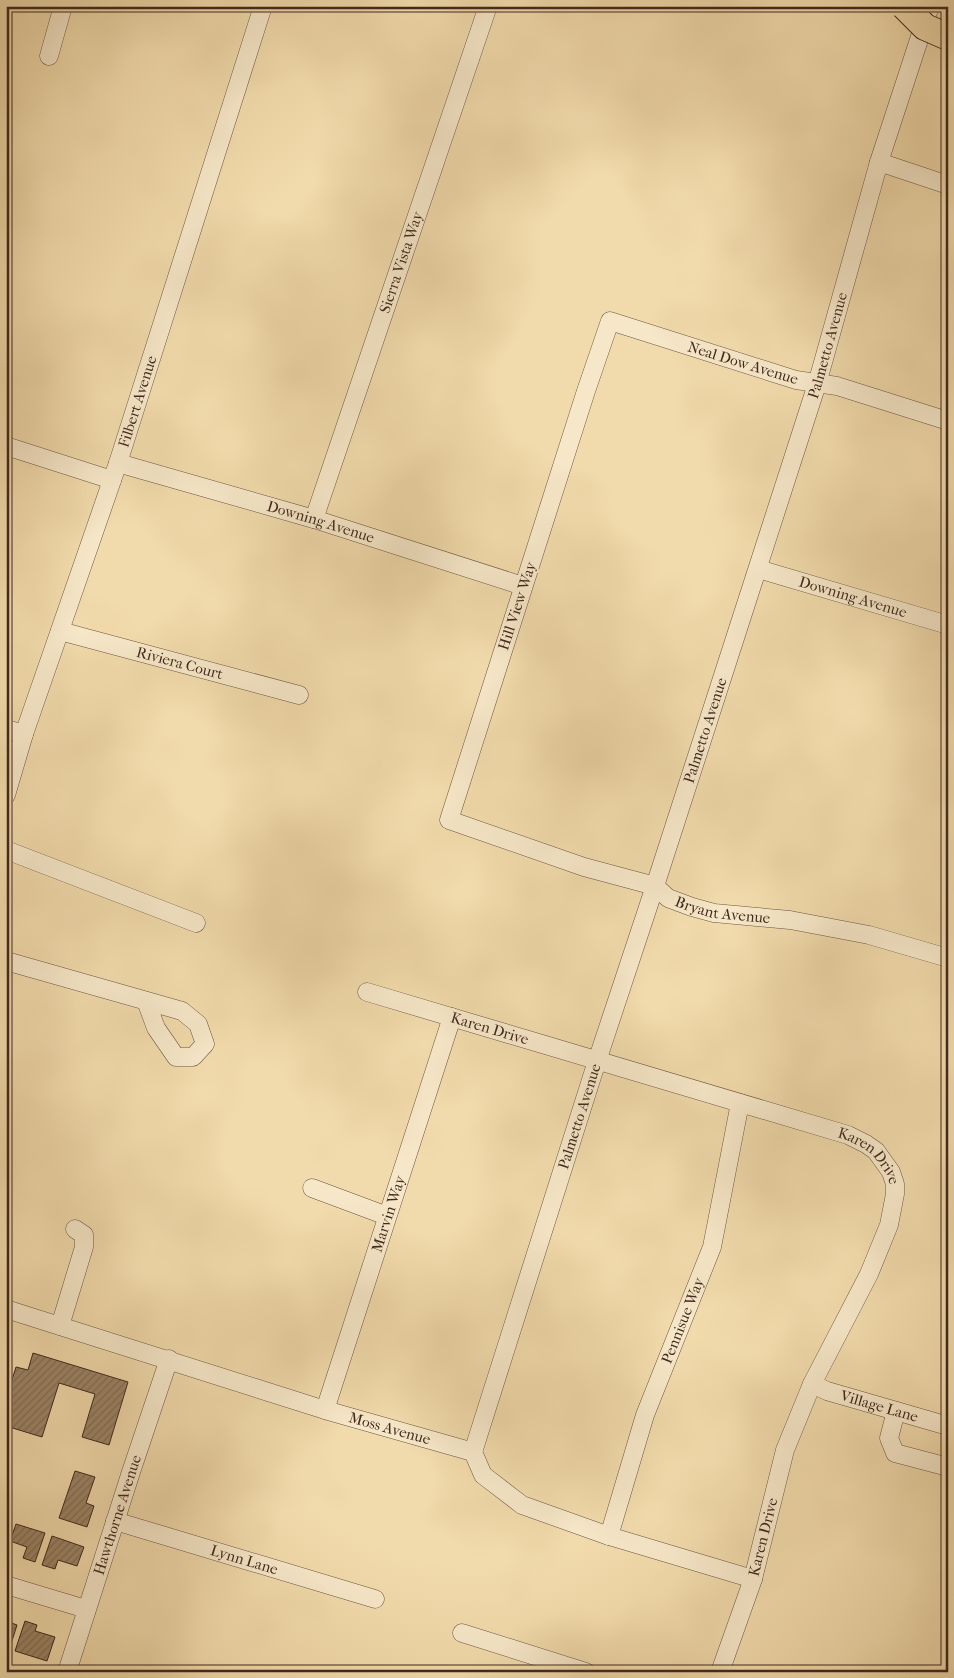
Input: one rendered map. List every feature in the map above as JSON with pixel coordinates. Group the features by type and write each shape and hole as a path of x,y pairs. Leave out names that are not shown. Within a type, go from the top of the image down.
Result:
{"highway":[{"path":"906,6 948,19"},
{"path":"906,6 925,27 948,36"}],"street":[{"path":"48,56 63,6"},
{"name":"Filbert Avenue","path":"6,794 24,734 118,463 262,6"},
{"name":"Sierra Vista Way","path":"314,519 488,6"},
{"name":"Palmetto Avenue","path":"473,1452 596,1061 655,886 817,384 879,162 930,6"},
{"path":"879,162 948,185"},
{"name":"Neal Dow Avenue","path":"586,391 610,321 796,380 836,386 948,421"},
{"name":"Hill View Way","path":"448,820 586,391"},
{"path":"6,446 112,480"},
{"name":"Downing Avenue","path":"118,463 314,519 523,586"},
{"name":"Downing Avenue","path":"758,569 948,625"},
{"name":"Riviera Court","path":"60,631 299,696"},
{"path":"6,729 24,734"},
{"name":"Bryant Avenue","path":"448,820 584,867 655,886 668,898 692,907 714,913 790,920 869,935 948,958"},
{"path":"6,850 196,923"},
{"path":"6,961 146,1001"},
{"name":"Karen Drive","path":"367,992 848,1135 876,1151 891,1172 895,1184 894,1206 889,1225 873,1266 812,1384 784,1450 753,1579 720,1672"},
{"name":"Marvin Way","path":"325,1410 452,1017"},
{"name":"Pennisue Way","path":"609,1536 645,1415 712,1246 740,1103"},
{"path":"312,1188 387,1216"},
{"path":"60,1326 84,1247 84,1234 75,1229"},
{"name":"Moss Avenue","path":"6,1309 169,1359 325,1410 473,1452"},
{"name":"Hawthorne Avenue","path":"67,1672 169,1359"},
{"name":"Village Lane","path":"812,1384 826,1391 948,1426"},
{"path":"896,1411 889,1438 895,1452 948,1467"},
{"path":"473,1452 483,1475 522,1505 609,1536 753,1579"},
{"name":"Lynn Lane","path":"115,1521 375,1599"},
{"path":"6,1586 86,1609"},
{"path":"462,1633 586,1672"}],"building":[{"path":"33,1353 128,1382 109,1445 82,1437 95,1394 59,1383 42,1437 6,1426 6,1399 16,1367 28,1370"},
{"path":"75,1471 95,1477 86,1503 94,1506 87,1527 59,1518"},
{"path":"16,1524 45,1533 35,1562 23,1558 27,1547 10,1541"},
{"path":"52,1536 84,1547 77,1566 58,1560 55,1569 42,1565"},
{"path":"6,1621 17,1625 11,1644 6,1642"},
{"path":"25,1621 37,1625 35,1631 55,1637 47,1661 15,1651"}]}
